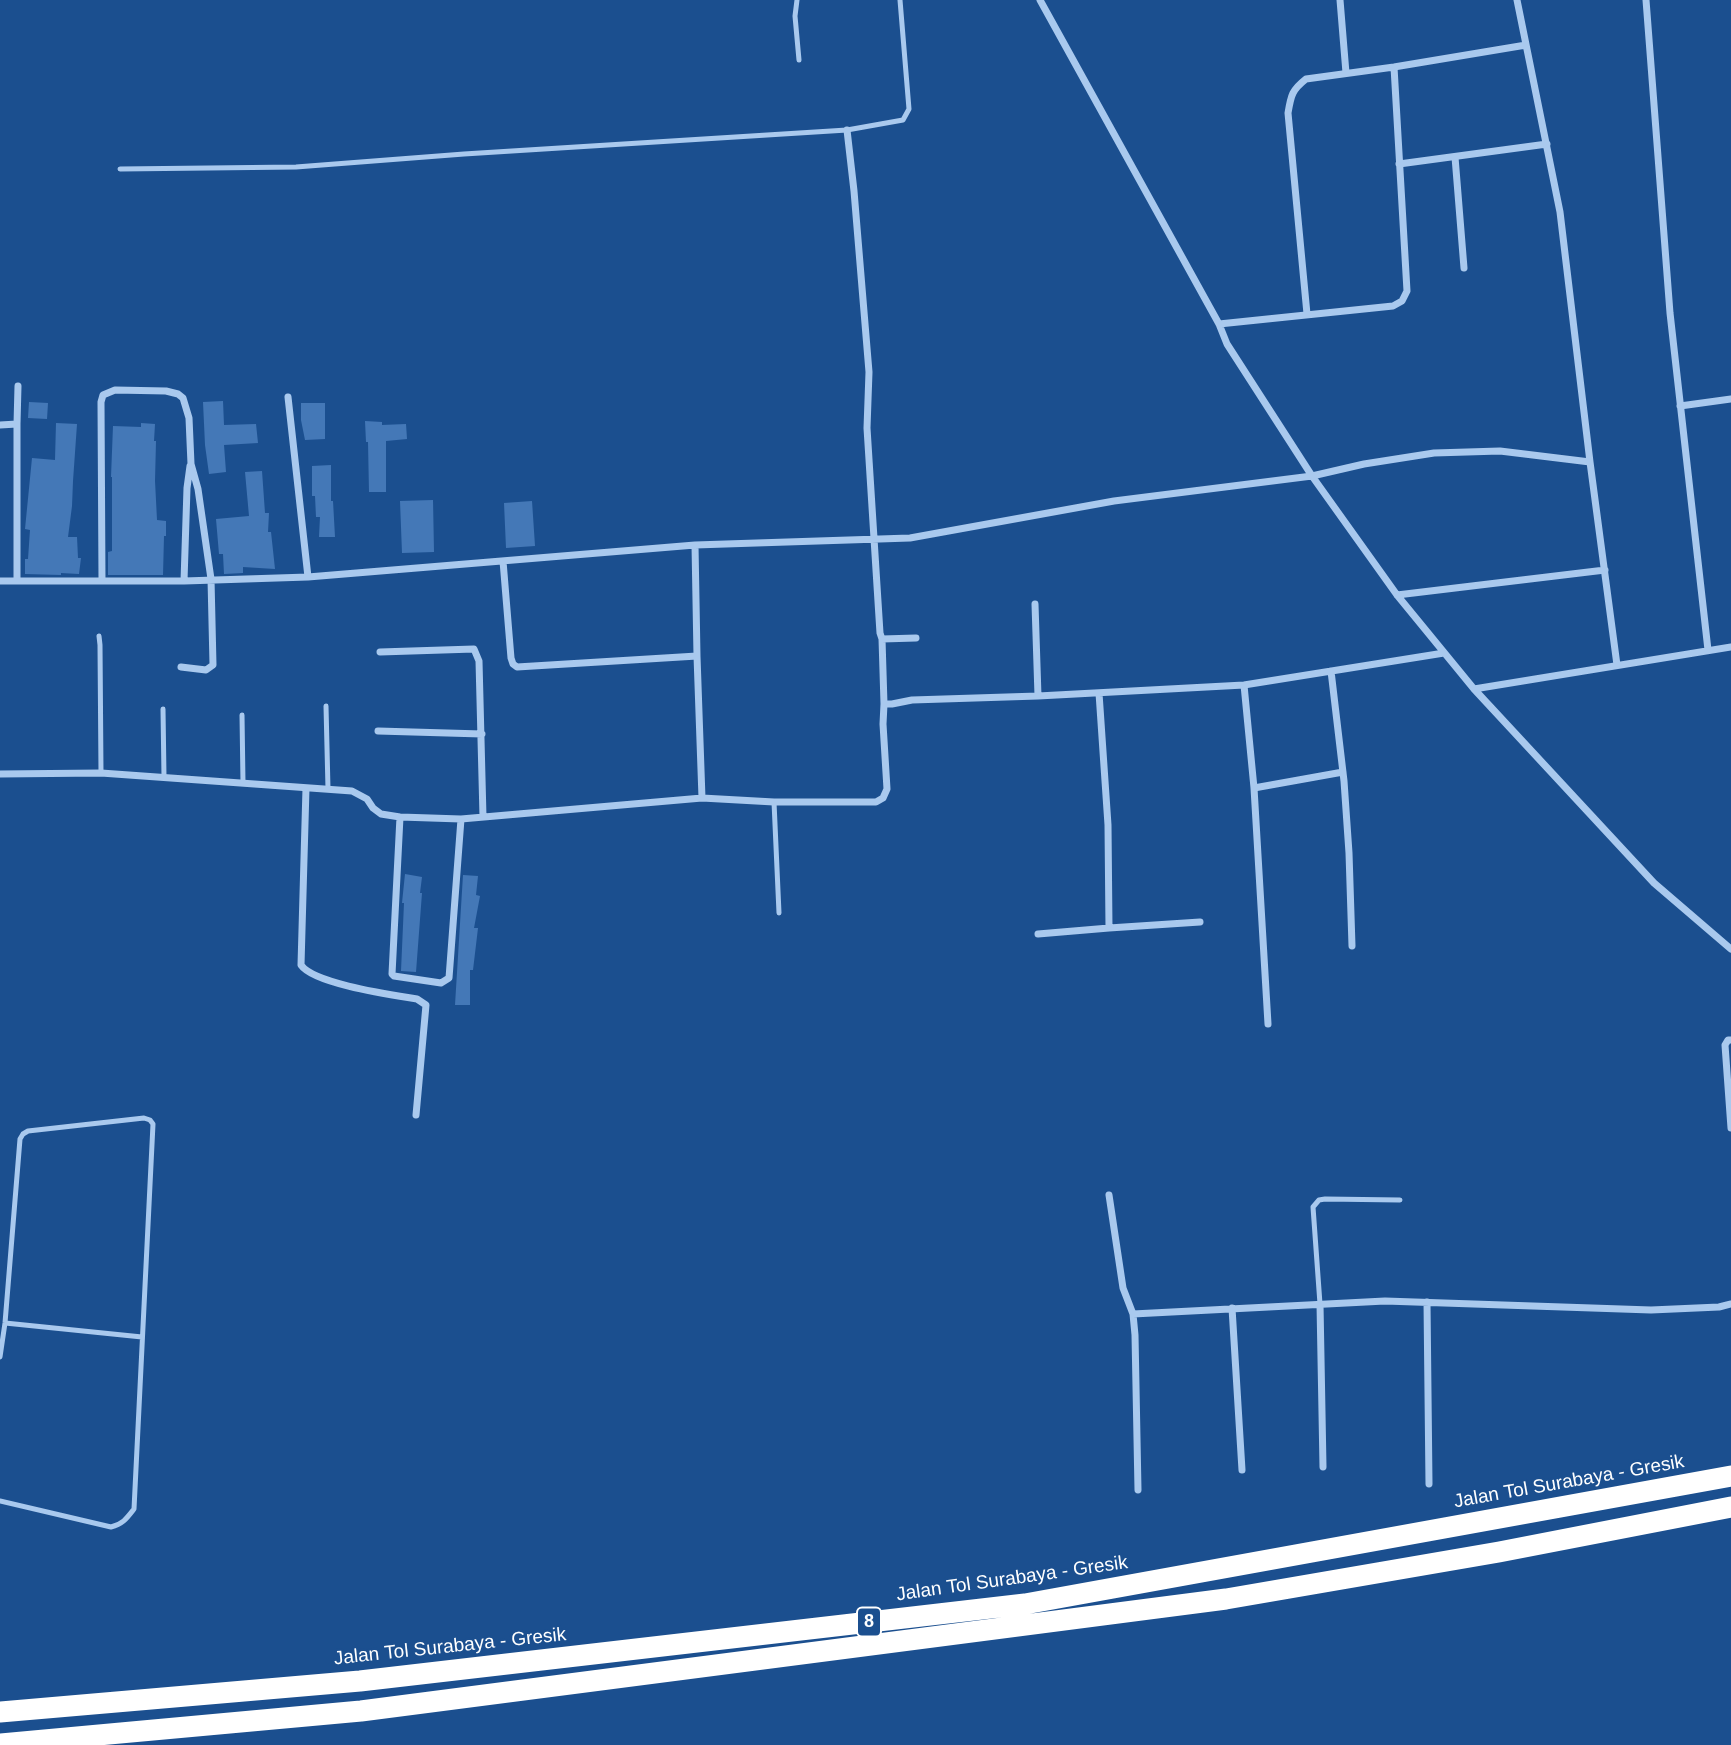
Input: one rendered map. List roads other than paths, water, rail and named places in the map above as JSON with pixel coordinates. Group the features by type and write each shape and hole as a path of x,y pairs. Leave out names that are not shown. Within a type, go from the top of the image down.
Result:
{"highway":[{"name":"Jalan Tol Surabaya - Gresik","path":"0,1712 360,1681 1025,1604 1731,1476"},
{"name":"8","path":"0,1744 360,1711 1212,1601 1499,1552 1731,1507"}],"street":[{"path":"1040,0 1219,324 1227,344 1312,476 1397,595 1474,689 1654,883 1731,948"},
{"path":"1340,0 1346,73"},
{"path":"1517,0 1560,212 1617,665"},
{"path":"1646,0 1670,313 1708,650"},
{"path":"1307,314 1288,113 1290,96 1296,87 1306,79 1526,45"},
{"path":"1219,324 1393,306 1402,301 1407,290 1394,67"},
{"path":"0,774 101,773 352,791 367,799 373,808 382,814 461,819 702,799 876,802 883,798 887,789 881,639 867,428 869,372 855,191 847,130"},
{"path":"1399,164 1547,144"},
{"path":"1455,157 1464,268"},
{"path":"17,581 18,386"},
{"path":"102,581 101,402 103,395 115,390 166,391 183,398 189,418 191,464 187,488 184,581"},
{"path":"288,397 308,577"},
{"path":"1680,406 1731,399"},
{"path":"0,425 17,424"},
{"path":"0,581 184,581 308,577 695,545 910,538 1114,502 1312,476 1364,464 1434,453 1500,451 1590,462"},
{"path":"181,667 206,670 213,665 211,579 198,489 191,464"},
{"path":"695,545 702,799"},
{"path":"503,561 511,658 517,667 697,656"},
{"path":"1397,595 1605,570"},
{"path":"1035,604 1038,696"},
{"path":"881,639 916,638"},
{"path":"1474,689 1731,647"},
{"path":"380,652 474,649 479,661 483,817"},
{"path":"884,704 912,700 1244,685 1444,653"},
{"path":"1331,671 1349,853 1352,946"},
{"path":"1244,685 1254,788 1268,1024"},
{"path":"1099,693 1108,825 1109,928"},
{"path":"379,731 482,734"},
{"path":"1254,788 1342,772"},
{"path":"306,788 301,965 307,972 349,986 417,999 426,1005 416,1115"},
{"path":"400,817 392,974 441,983 449,978 461,819"},
{"path":"1038,934 1200,922"},
{"path":"1731,1040 1725,1045 1731,1128"},
{"path":"1109,1195 1123,1288 1133,1314 1138,1490"},
{"path":"1133,1314 1385,1301 1651,1310 1731,1304"},
{"path":"1427,1302 1429,1484"},
{"path":"1320,1304 1323,1467"},
{"path":"1232,1308 1242,1470"}],"lane":[{"path":"797,0 795,16 799,60"},
{"path":"120,169 296,167 847,130 903,120 909,109 900,0"},
{"path":"99,636 101,773"},
{"path":"326,706 328,789"},
{"path":"163,709 164,778"},
{"path":"242,715 243,783"},
{"path":"774,802 779,912"},
{"path":"0,1357 20,1139 23,1134 28,1131 145,1118 150,1120 153,1124 134,1509 126,1520 111,1527 0,1502"},
{"path":"1320,1304 1313,1207 1316,1202 1325,1199 1400,1200"},
{"path":"5,1323 142,1337"}]}
